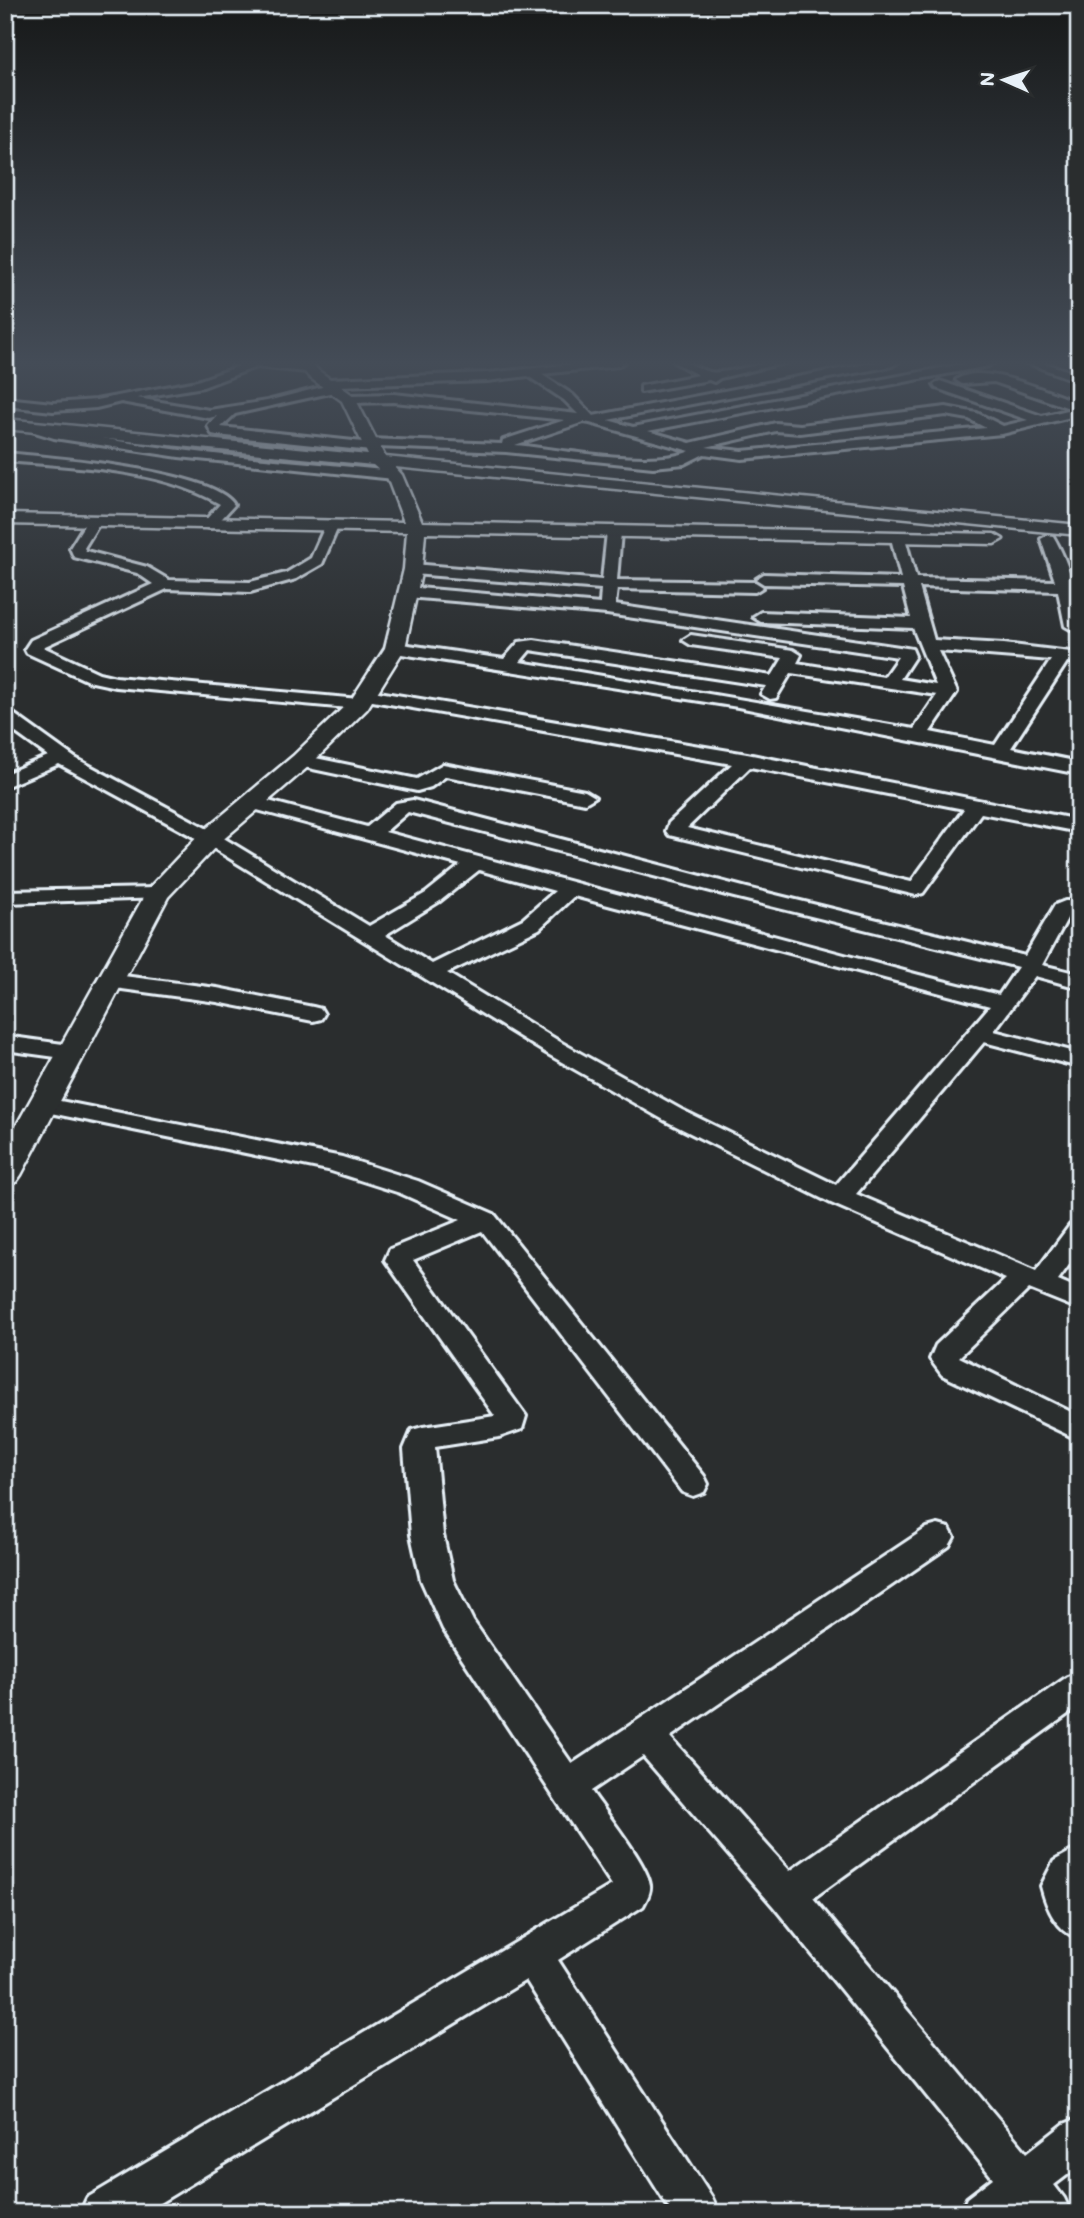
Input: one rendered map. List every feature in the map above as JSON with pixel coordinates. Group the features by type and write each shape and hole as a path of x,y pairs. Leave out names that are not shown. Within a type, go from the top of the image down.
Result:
{"street":[{"path":"71,466 136,474 213,494 225,500 227,505 209,524"},
{"path":"5,1175 108,981 158,894 175,872 210,838 301,761 363,700 395,648 413,569 416,529 382,466"},
{"path":"423,466 1079,530"},
{"path":"5,519 1079,540"},
{"path":"93,522 76,548 79,554 142,570 165,584 222,588 268,584 291,576 317,561 331,527"},
{"path":"607,609 614,532"},
{"path":"898,538 927,645 948,692"},
{"path":"1048,539 1065,586 1073,626 1079,629"},
{"path":"413,569 608,585 912,583 1065,586"},
{"path":"165,584 37,644 33,649 94,677 117,682 363,700 747,760 1079,826"},
{"path":"407,592 607,609 906,653 907,656 889,683"},
{"path":"761,617 920,623"},
{"path":"691,640 791,654 793,657 762,706"},
{"path":"508,665 526,646 534,645 777,682"},
{"path":"927,645 1004,649 1070,657 1001,750"},
{"path":"395,648 622,681 1001,750 1079,768"},
{"path":"787,667 948,692"},
{"path":"919,735 948,692"},
{"path":"5,716 61,757 210,838 554,1048 673,1115 840,1197 1079,1300"},
{"path":"5,780 61,757"},
{"path":"747,760 676,827 676,831 916,889 977,805"},
{"path":"301,761 417,785 424,783 438,771 446,770 585,797"},
{"path":"253,803 818,957 1005,1003"},
{"path":"371,834 402,807 413,806 1079,981"},
{"path":"370,935 433,897 477,862"},
{"path":"431,973 519,931 570,888"},
{"path":"5,897 158,894"},
{"path":"840,1197 1005,1003 1030,966 1062,909 1079,907"},
{"path":"108,981 227,997 313,1014"},
{"path":"979,1034 1079,1060"},
{"path":"5,1043 70,1052"},
{"path":"44,1105 333,1163 409,1187 485,1220 693,1484"},
{"path":"102,2213 630,1894 631,1885 626,1874 460,1629 437,1580 427,1535 419,1449 423,1438 499,1426 511,1421 511,1416 399,1259 400,1255 485,1220"},
{"path":"1079,1231 1032,1280 946,1352 944,1359 951,1368 1079,1429"},
{"path":"568,1787 938,1537"},
{"path":"787,1895 1079,1687"},
{"path":"645,1733 787,1895 1037,2197"},
{"path":"1079,1864 1066,1873 1060,1886 1064,1902 1079,1922"},
{"path":"532,1955 697,2213"},
{"path":"982,2213 1037,2197 1079,2139"}]}
